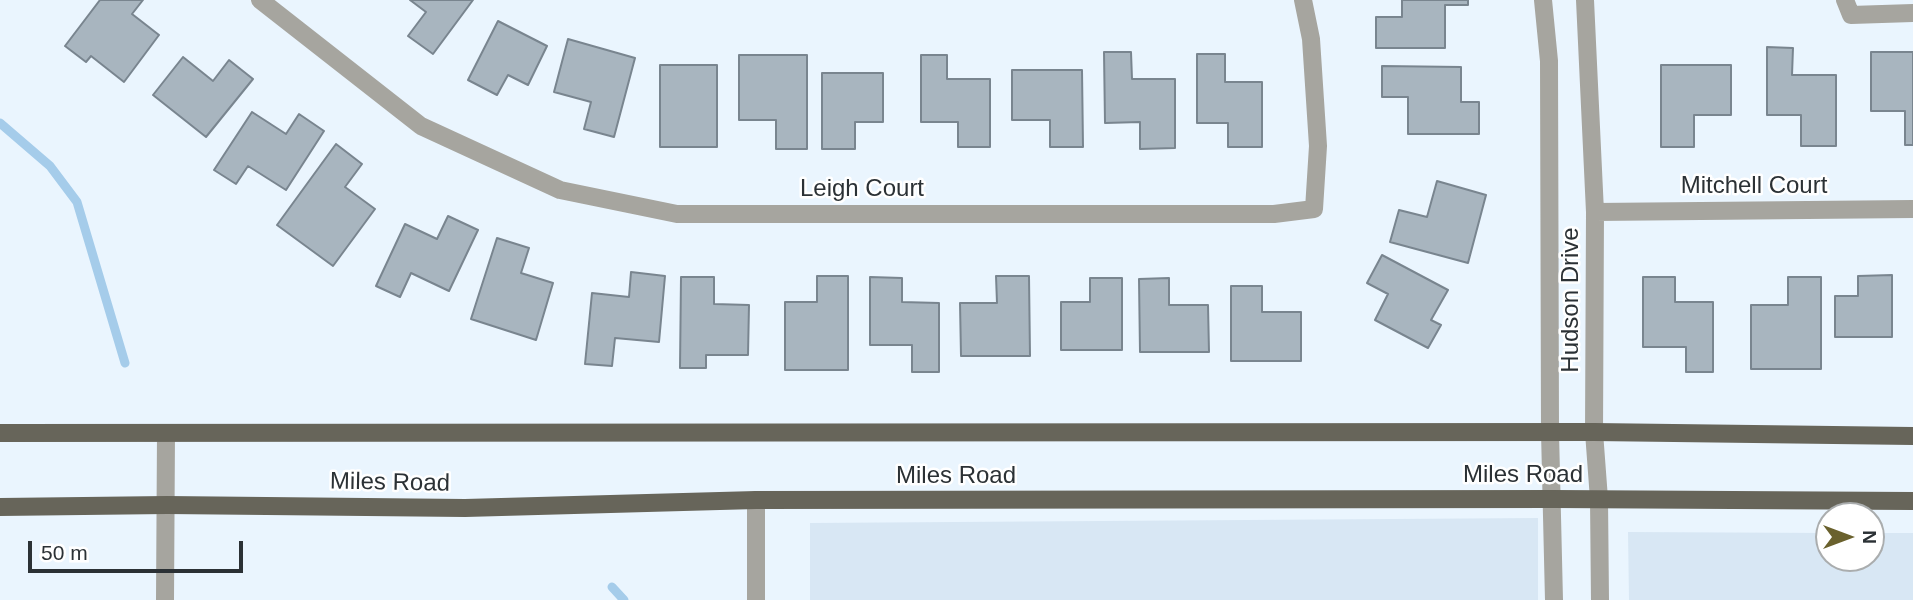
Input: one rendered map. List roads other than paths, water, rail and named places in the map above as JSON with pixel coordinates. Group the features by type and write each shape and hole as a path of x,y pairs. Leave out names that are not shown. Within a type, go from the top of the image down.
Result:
{"main road":[{"name":"Miles Road","path":"0,433 1594,432 1913,436"},
{"name":"Miles Road","path":"0,507 167,505 465,508 756,500 1913,501"}],"street":[{"name":"Leigh Court","path":"260,0 421,126 560,190 677,214 1274,214 1314,209 1318,146 1311,39 1303,0"},
{"name":"Hudson Drive","path":"1543,0 1549,61 1550,432 1554,600"},
{"name":"Hudson Drive","path":"1585,0 1595,212 1594,432 1599,499 1600,600"},
{"path":"1845,0 1851,15 1913,13"},
{"name":"Mitchell Court","path":"1595,212 1913,209"},
{"path":"165,600 166,433"},
{"path":"756,500 756,600"}],"waterway":[{"path":"0,123 50,166 77,202 125,363"},
{"path":"612,587 624,600"}]}
